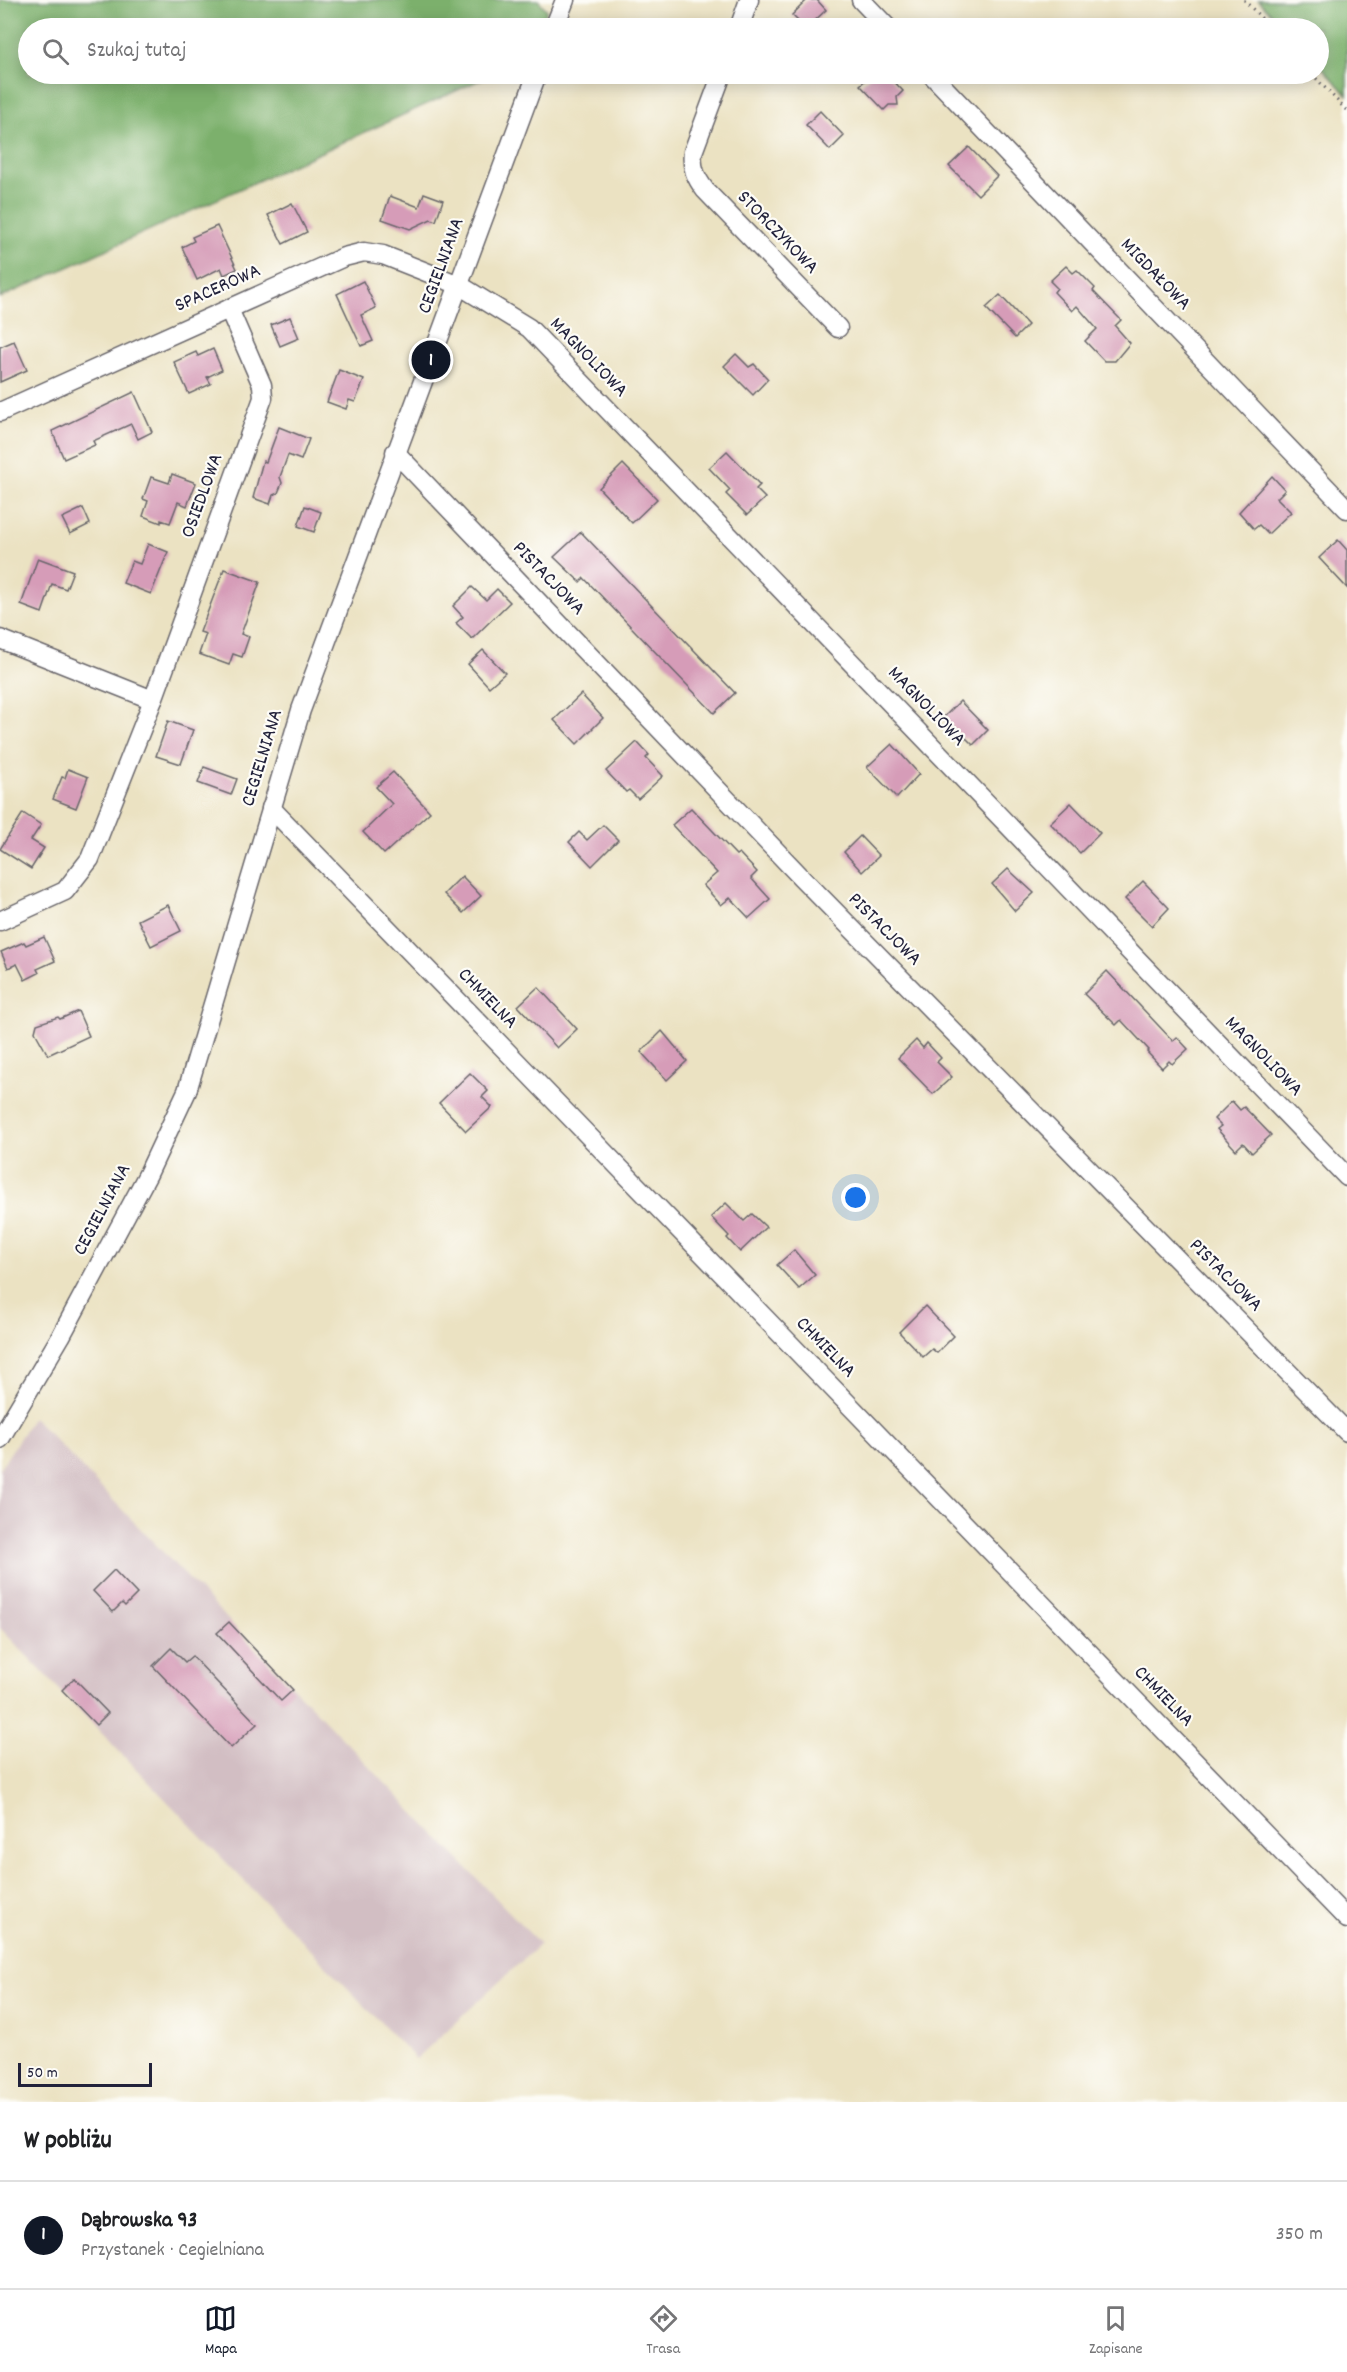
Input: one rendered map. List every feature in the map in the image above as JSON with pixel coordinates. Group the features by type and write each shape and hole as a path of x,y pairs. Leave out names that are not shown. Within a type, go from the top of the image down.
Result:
{"street":[{"path":"743,18 749,0"},
{"path":"861,0 878,18"},
{"name":"CEGIELNIANA","path":"0,1439 61,1336 143,1184 187,1091 301,710 533,84"},
{"name":"STORCZYKOWA","path":"718,84 693,152 692,164 697,179 838,328"},
{"name":"MIGDAŁOWA","path":"941,84 1347,508"},
{"name":"SPACEROWA","path":"0,412 344,257 364,252 383,255 459,285"},
{"name":"MAGNOLIOWA","path":"459,285 529,328 1347,1177"},
{"name":"OSIEDLOWA","path":"0,921 65,891 90,860 153,700 263,398 262,385 229,309"},
{"name":"PISTACJOWA","path":"395,452 801,877 1347,1432"},
{"path":"0,639 153,700"},
{"name":"CHMIELNA","path":"271,808 1347,1919"}],"path":[{"path":"1244,0 1261,18"},
{"path":"1321,84 1347,111"}],"shaded area":[{"path":"33,1417 540,1944 416,2059 0,1628 0,1469"}],"green space":[{"path":"0,0 538,0 547,10 544,18 18,18 18,84 471,84 0,298"},
{"path":"1258,0 1347,0 1347,95 1329,75 1329,18 1275,18"}],"building":[{"path":"807,0 817,0 826,10 818,18 795,18 792,15"},
{"path":"896,84 903,91 897,97 898,105 889,105 884,110 860,85"},
{"path":"820,111 844,136 830,150 806,125"},
{"path":"969,147 997,176 978,195 949,166"},
{"path":"424,193 443,200 436,221 431,219 410,229 382,219 390,196 419,207"},
{"path":"292,203 307,232 283,244 268,215"},
{"path":"217,226 237,269 224,275 221,268 197,280 182,247 194,241 192,237"},
{"path":"1066,266 1073,273 1077,270 1095,288 1093,291 1121,320 1115,326 1130,343 1115,361 1104,361 1085,341 1097,329 1077,306 1072,311 1054,292 1057,288 1050,281"},
{"path":"363,281 376,308 361,315 373,341 361,346 337,294"},
{"path":"1000,295 1028,325 1015,338 986,308"},
{"path":"290,317 299,338 280,346 271,325"},
{"path":"14,341 27,370 0,382 0,347"},
{"path":"213,349 222,370 207,377 211,384 189,394 174,362 196,352 198,356"},
{"path":"736,354 749,367 754,364 768,379 753,395 724,366"},
{"path":"339,370 364,380 355,402 349,400 346,409 327,402"},
{"path":"134,392 152,432 138,439 131,424 93,441 95,445 64,459 52,431"},
{"path":"279,427 309,439 301,460 288,455 280,477 282,483 278,493 273,495 270,504 253,498 263,461 266,462"},
{"path":"727,451 760,485 756,489 765,498 747,515 726,494 730,490 709,468"},
{"path":"623,464 657,499 632,523 599,488"},
{"path":"172,474 196,483 187,506 178,502 170,523 161,520 161,523 143,516 148,501 143,499 151,477 169,483"},
{"path":"1272,476 1285,490 1277,498 1291,512 1268,534 1259,525 1254,529 1239,512"},
{"path":"305,506 321,512 314,532 298,526"},
{"path":"83,508 90,524 70,534 62,518"},
{"path":"581,532 735,693 714,713 584,578 580,582 554,557"},
{"path":"1338,540 1347,550 1347,588 1319,558"},
{"path":"148,544 168,552 151,594 123,583 132,561 140,564"},
{"path":"38,558 73,571 66,589 52,584 42,613 21,605"},
{"path":"224,569 260,582 241,634 249,637 242,657 233,654 229,665 199,654 206,634 200,632"},
{"path":"472,587 486,600 497,589 510,602 472,639 456,623 463,617 453,606"},
{"path":"483,650 505,673 489,687 468,664"},
{"path":"581,694 603,718 577,744 554,720"},
{"path":"960,701 988,730 973,745 943,718"},
{"path":"168,721 193,730 181,764 156,756"},
{"path":"637,742 649,755 646,758 663,776 638,799 629,790 626,792 606,771"},
{"path":"892,744 919,774 897,798 867,767"},
{"path":"204,767 237,779 231,795 198,783"},
{"path":"68,769 88,777 76,808 53,799"},
{"path":"393,772 430,812 384,854 363,832 392,804 376,787"},
{"path":"1071,803 1100,833 1080,853 1050,823"},
{"path":"691,808 736,855 739,853 757,872 751,878 770,899 749,918 730,898 721,905 703,885 717,873 672,825"},
{"path":"23,813 41,825 31,840 44,848 31,869 0,849"},
{"path":"603,825 618,840 592,866 569,842 579,832 587,840"},
{"path":"860,836 879,856 862,872 844,852"},
{"path":"1008,869 1034,893 1015,911 992,884"},
{"path":"462,876 481,896 463,913 444,894"},
{"path":"1143,881 1169,908 1152,926 1125,899"},
{"path":"168,905 181,931 151,946 138,920"},
{"path":"44,937 55,961 37,969 39,973 25,980 17,964 8,968 1,952 24,942 26,945"},
{"path":"1107,971 1173,1041 1177,1037 1188,1049 1172,1064 1169,1061 1162,1068 1147,1052 1149,1050 1121,1020 1116,1025 1084,994"},
{"path":"538,987 577,1029 557,1048 518,1006"},
{"path":"78,1011 89,1036 48,1055 35,1032 37,1024 58,1017 60,1019"},
{"path":"662,1031 687,1061 667,1080 641,1052"},
{"path":"916,1040 923,1048 927,1043 941,1058 937,1062 952,1077 933,1094 898,1058"},
{"path":"470,1073 488,1091 482,1097 492,1107 466,1131 439,1103"},
{"path":"1232,1101 1240,1110 1244,1107 1271,1135 1252,1153 1243,1143 1236,1150 1217,1129 1221,1126 1214,1119"},
{"path":"726,1203 744,1221 752,1214 766,1227 740,1252 711,1217"},
{"path":"794,1250 815,1275 799,1289 777,1265"},
{"path":"925,1306 954,1336 937,1353 932,1349 923,1357 899,1332"},
{"path":"114,1570 137,1594 125,1606 122,1603 113,1612 93,1591"},
{"path":"229,1622 293,1690 281,1701 217,1633"},
{"path":"171,1648 185,1662 192,1656 257,1724 231,1748 153,1666"},
{"path":"74,1678 108,1713 96,1725 62,1690"}],"place":[{"name":"Dąbrowska 93","path":"431,360"}]}
